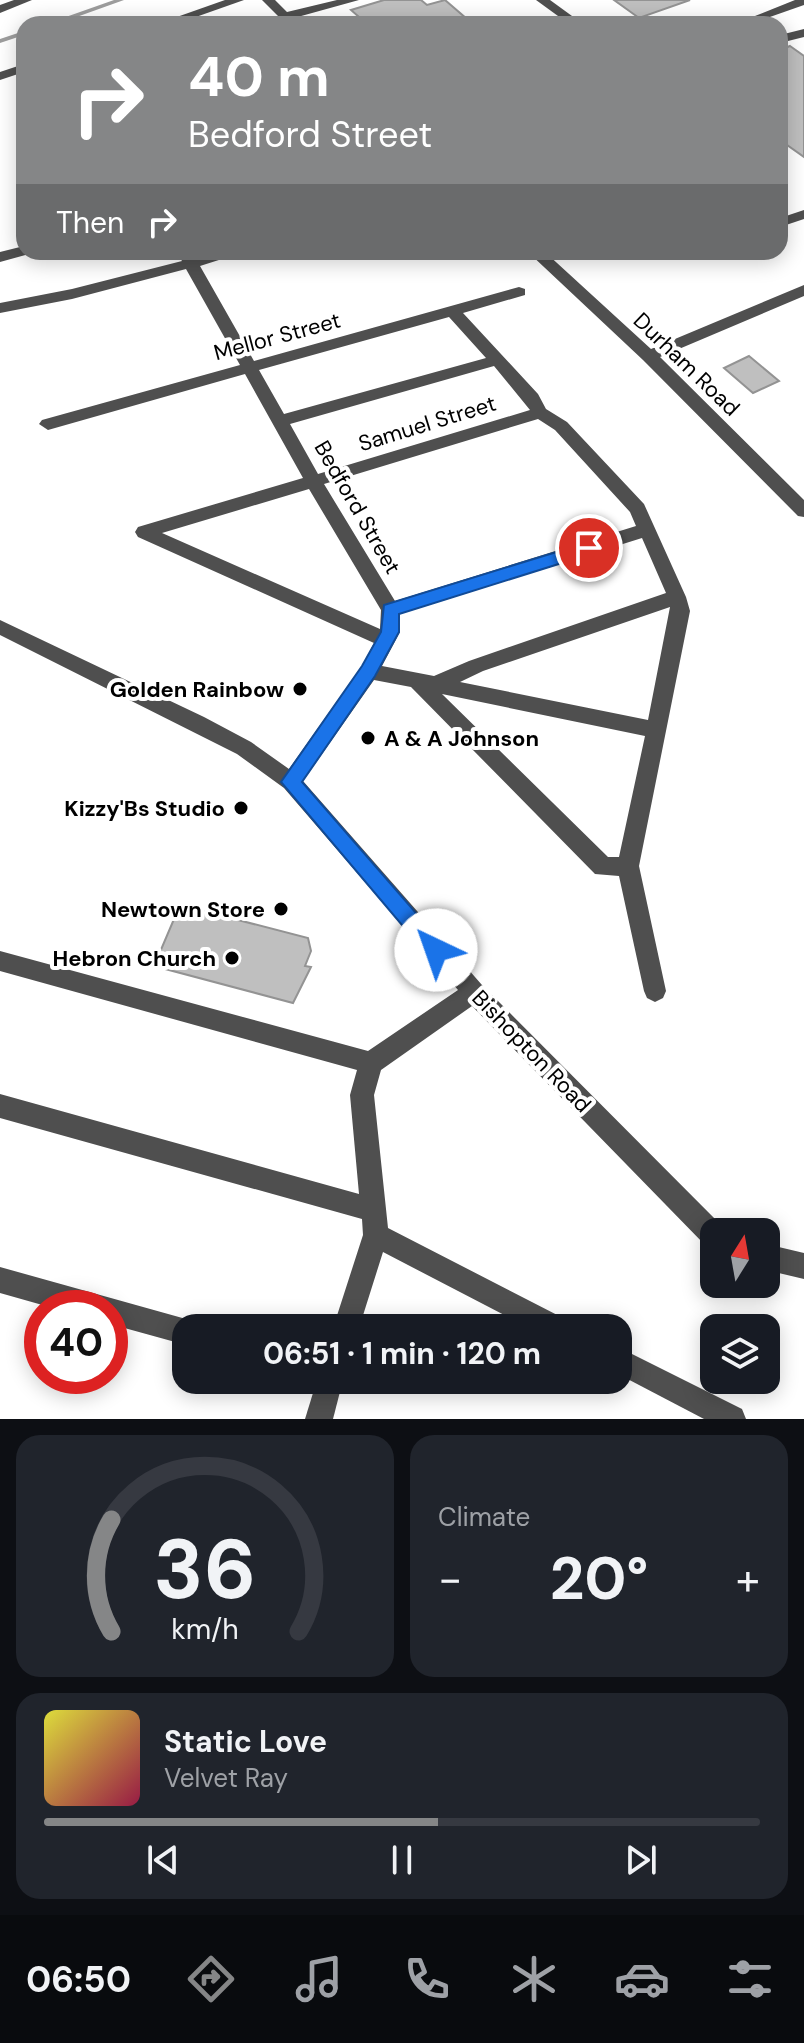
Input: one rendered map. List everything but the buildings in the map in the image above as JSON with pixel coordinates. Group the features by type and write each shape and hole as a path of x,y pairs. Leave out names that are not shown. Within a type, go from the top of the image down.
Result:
{"street":[{"path":"0,9 26,0"},
{"path":"188,16 238,0"},
{"path":"268,0 285,16"},
{"path":"302,16 353,0"},
{"path":"542,0 565,16"},
{"path":"761,16 804,1"},
{"path":"0,308 72,294 182,260"},
{"name":"Bedford Street","path":"189,260 390,610 390,632 369,671 291,782"},
{"name":"Durham Road","path":"545,260 649,356 804,511"},
{"path":"649,356 804,290"},
{"name":"Mellor Street","path":"48,424 519,292"},
{"path":"452,310 532,398 540,413 561,426 638,509 677,597 681,611 628,866 655,991"},
{"path":"280,421 498,360"},
{"name":"Samuel Street","path":"386,640 185,553 144,532 540,413"},
{"path":"390,610 645,530"},
{"path":"426,683 677,597"},
{"name":"Bishopton Road","path":"0,627 244,748 291,782 474,992 700,1222"},
{"path":"369,671 657,730"},
{"path":"426,683 603,867 628,866"},
{"path":"0,961 371,1063"},
{"path":"350,1314 374,1222 362,1095 371,1063 474,992"},
{"path":"0,1106 374,1222 532,1314"},
{"path":"780,1260 804,1266"},
{"path":"0,1280 35,1290"},
{"path":"128,1316 172,1328"},
{"path":"632,1367 732,1419"},
{"path":"319,1419 326,1394"}],"waterway":[{"path":"74,16 121,0"},
{"path":"0,41 16,36"}],"place":[{"name":"Golden Rainbow","path":"300,689"},
{"name":"A & A Johnson","path":"368,738"},
{"name":"Kizzy'Bs Studio","path":"241,808"},
{"name":"Newtown Store","path":"281,909"},
{"name":"Hebron Church","path":"232,958"}],"route":[{"path":"436,950 291,782 369,671 390,632 390,610 589,548"}]}
